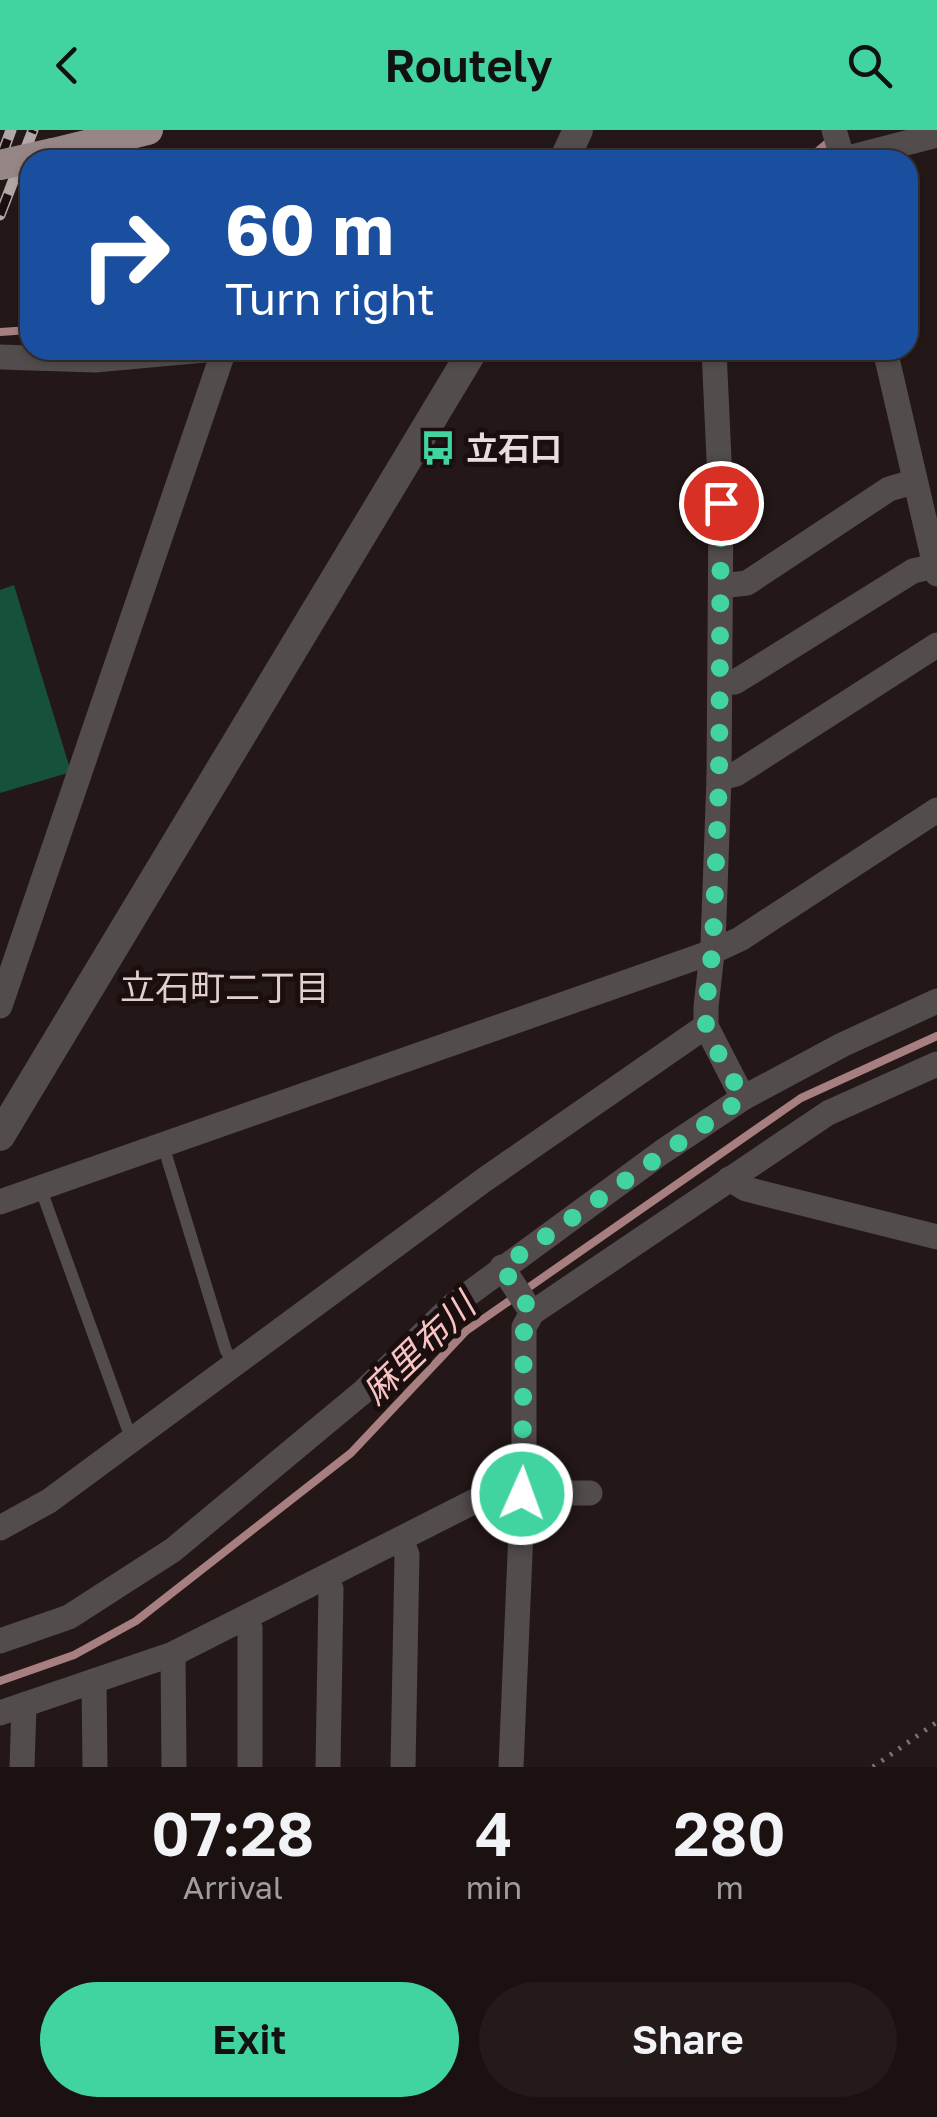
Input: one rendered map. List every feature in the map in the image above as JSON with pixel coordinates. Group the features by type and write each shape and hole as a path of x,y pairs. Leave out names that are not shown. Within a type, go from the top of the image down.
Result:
{"highway":[{"path":"62,150 148,130"}],"street":[{"path":"846,150 937,135"},
{"path":"0,1006 221,360"},
{"path":"2,1128 467,360"},
{"path":"714,360 721,586 719,778 706,1026 743,1098"},
{"path":"720,684 734,682 913,571 936,570 931,527 913,482 887,360"},
{"path":"721,586 747,583 889,489 913,482"},
{"path":"719,778 736,774 937,646"},
{"path":"0,1202 712,952 740,939 937,810"},
{"path":"0,1641 81,1610 173,1550 364,1391 452,1306 506,1272 743,1098 937,1000"},
{"path":"0,1528 49,1502 484,1180 706,1026"},
{"path":"511,1767 524,1327 529,1309 696,1207 729,1179 828,1113 937,1064"},
{"path":"729,1179 746,1189 937,1237"},
{"path":"506,1272 529,1309"},
{"path":"22,1767 12,1709 173,1654 479,1499 590,1492"},
{"path":"400,1540 406,1555 402,1767"},
{"path":"326,1579 331,1588 328,1767"},
{"path":"246,1618 250,1628 250,1767"},
{"path":"173,1654 174,1767"},
{"path":"94,1682 95,1767"}],"lane":[{"path":"164,1144 226,1351 236,1365"},
{"path":"40,1188 132,1441"}],"path":[{"path":"874,1767 937,1722"}],"building":[{"path":"14,585 71,772 0,793 0,590"}],"waterway":[{"path":"819,150 832,139"},
{"path":"0,332 20,331"},
{"name":"麻里布川","path":"0,1681 74,1655 136,1621 351,1453 466,1331 801,1098 937,1036"}],"railway":[{"path":"0,160 11,130"},
{"path":"25,150 33,130"},
{"path":"0,215 20,163"}],"place":[{"name":"立石口","path":"438,448"}],"district":[{"name":"立石町二丁目","path":"225,987"}],"route":[{"path":"522,1494 524,1327 532,1313 502,1267 743,1098 706,1026 719,778 721,503"}]}
